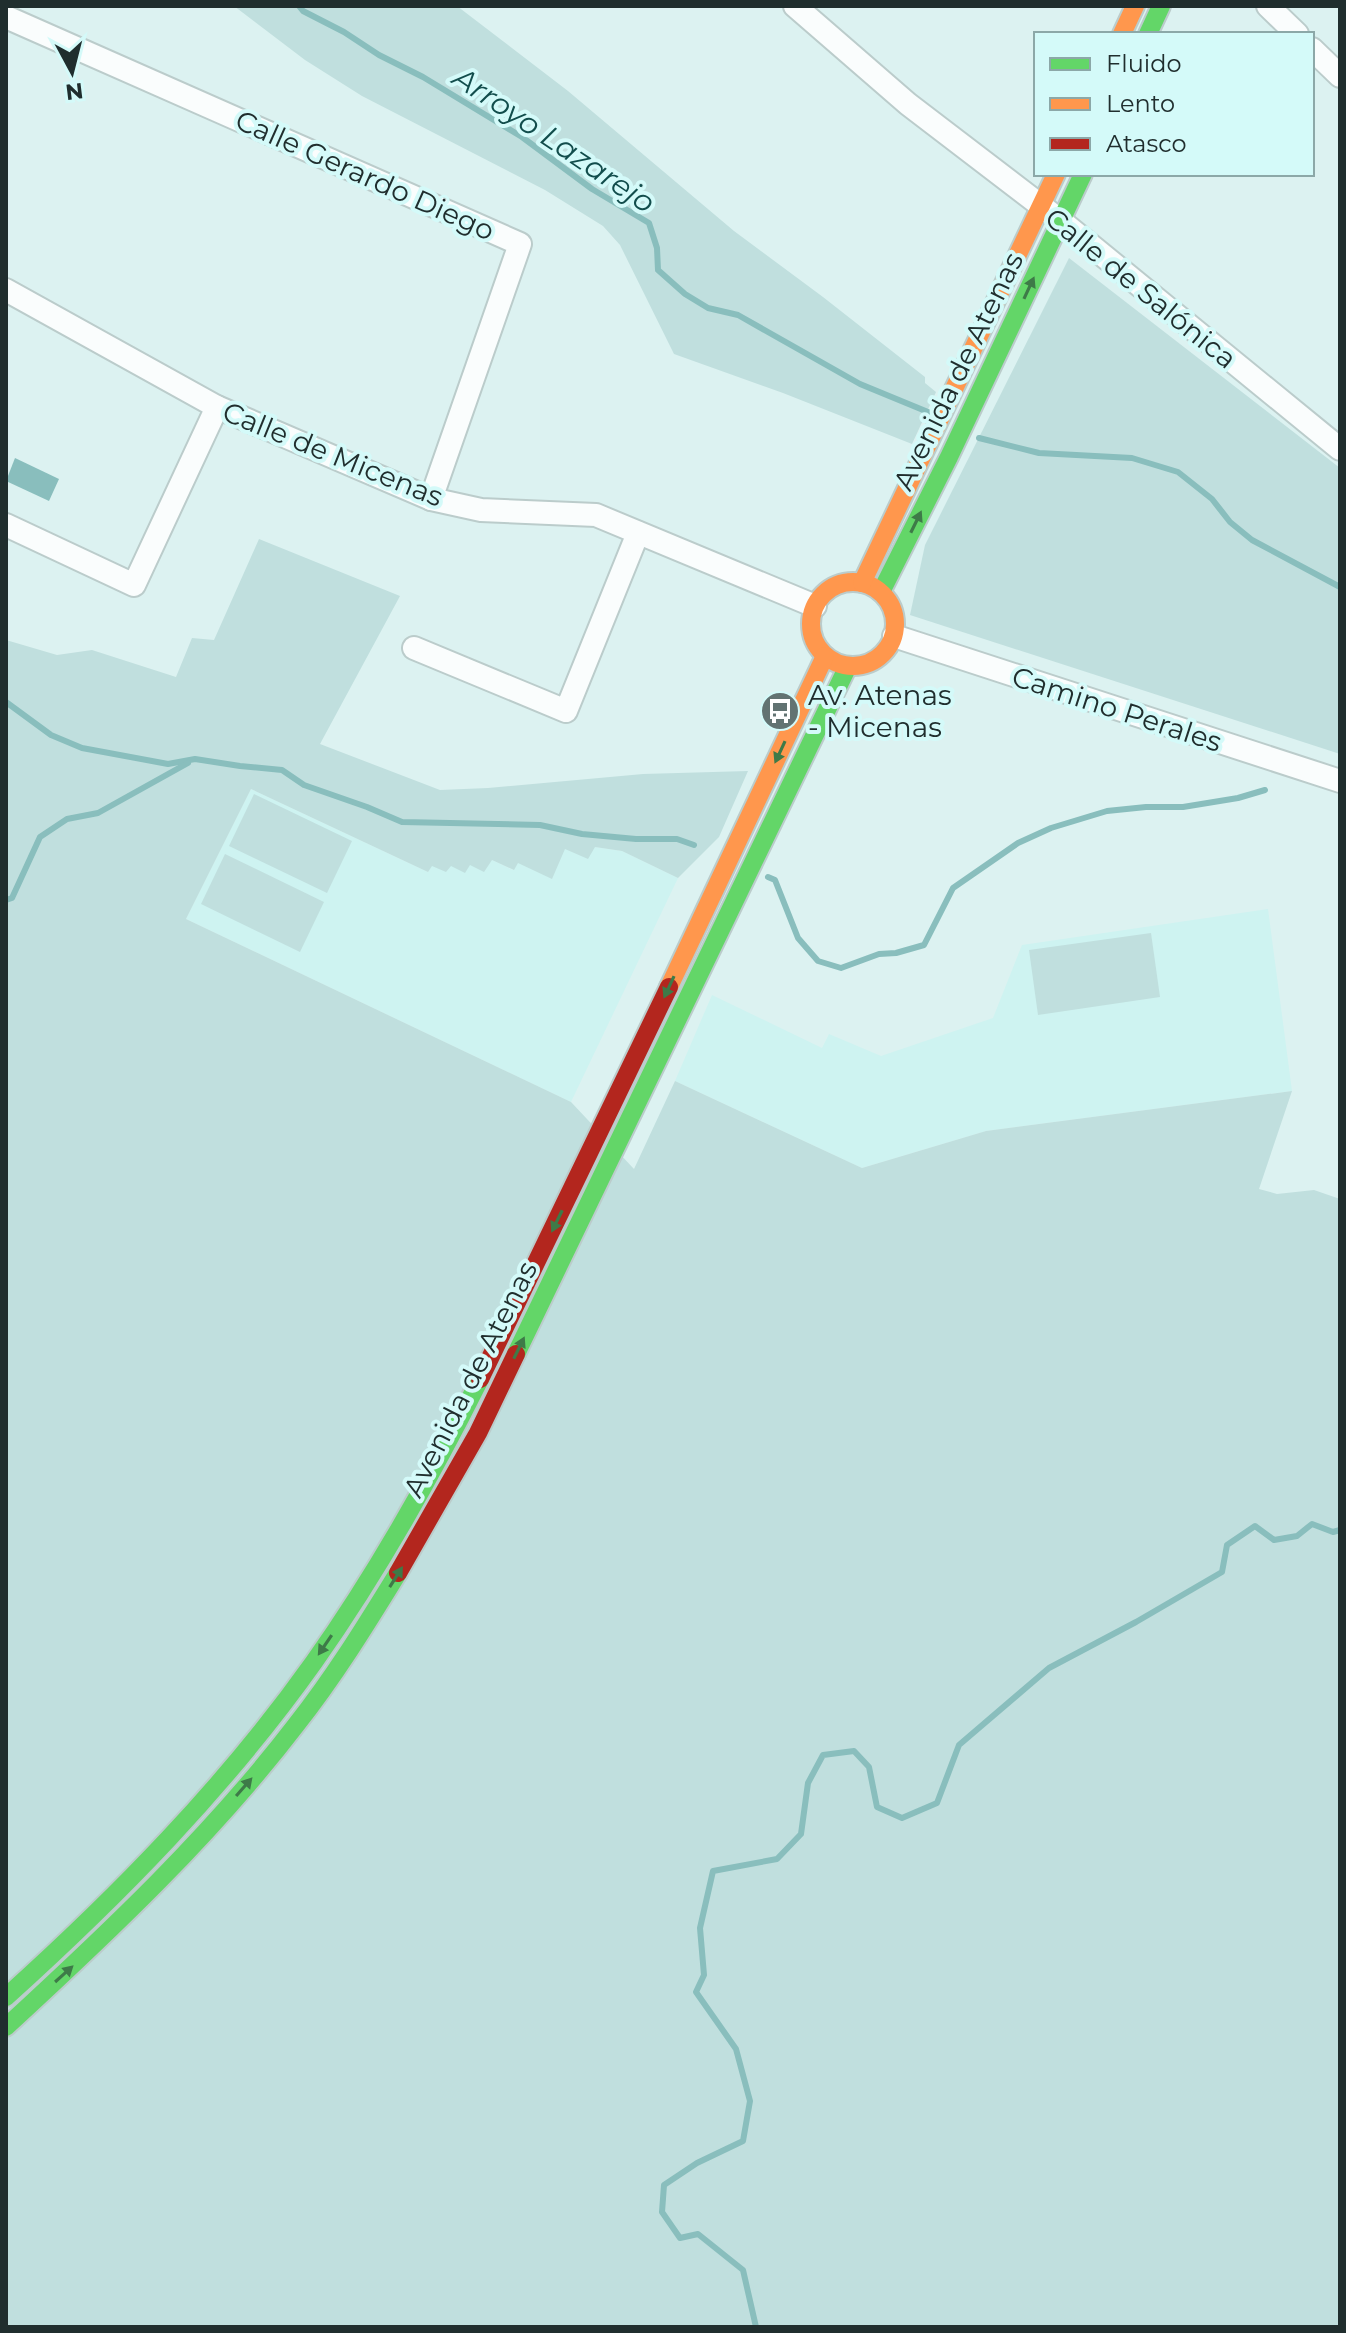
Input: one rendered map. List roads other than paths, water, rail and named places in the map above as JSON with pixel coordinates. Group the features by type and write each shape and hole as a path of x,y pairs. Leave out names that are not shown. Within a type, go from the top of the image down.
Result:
{"main road":[{"path":"1123,32 1135,6"},
{"path":"1149,32 1161,6"},
{"name":"Avenida de Atenas","path":"862,583 1055,176"},
{"name":"Avenida de Atenas","path":"881,592 1082,176"},
{"path":"851,582 873,586 881,592 889,601 896,624 888,649 877,660 863,665 848,666 825,656 816,645 812,633 811,619 815,606 830,589 851,582"},
{"name":"Avenida de Atenas","path":"6,1997 71,1940 185,1819 313,1664 377,1568 461,1420 600,1134 825,656"},
{"name":"Avenida de Atenas","path":"6,2027 86,1954 195,1845 332,1677 409,1556 478,1433 848,666"}],"street":[{"name":"Calle de Salónica","path":"795,6 908,104 1061,221 1340,449"},
{"path":"1268,6 1295,32"},
{"name":"Calle Gerardo Diego","path":"6,17 520,244 431,499"},
{"path":"1314,51 1340,76"},
{"name":"Calle de Micenas","path":"6,290 217,407 431,499 481,510 596,515 815,606"},
{"path":"6,525 134,585 217,407"},
{"path":"414,648 566,711 638,533"},
{"name":"Camino Perales","path":"894,636 1340,781"}],"waterway":[{"name":"Arroyo Lazarejo","path":"299,6 522,137 592,189 649,223 657,248 658,270 685,294 708,308 738,315 860,384 928,412"},
{"name":"Arroyo Lazarejo","path":"979,438 1039,453 1132,458 1178,472 1212,499 1230,522 1252,540 1340,587"},
{"path":"6,702 51,735 82,748 168,764 195,759 282,770 304,785 402,822 540,825 582,834 677,839 694,845"},
{"path":"6,900 12,898 40,837 67,819 98,813 188,763"},
{"path":"768,877 775,880 798,938 818,961 841,968 879,954 924,945 953,888 1018,843 1051,828 1107,811 1183,807 1265,790"},
{"path":"756,2327 743,2270 698,2234 680,2238 662,2212 664,2185 697,2163 743,2141 750,2101 736,2049 696,1992 704,1975 700,1928 713,1871 777,1859 801,1834 808,1783 823,1755 854,1751 869,1767 877,1807 902,1818 937,1803 959,1745 1049,1668 1222,1572 1227,1545 1255,1526 1274,1540 1297,1536 1312,1524 1333,1532 1340,1530"}],"place":[{"name":"Av. Atenas - Micenas","path":"780,711"}]}
